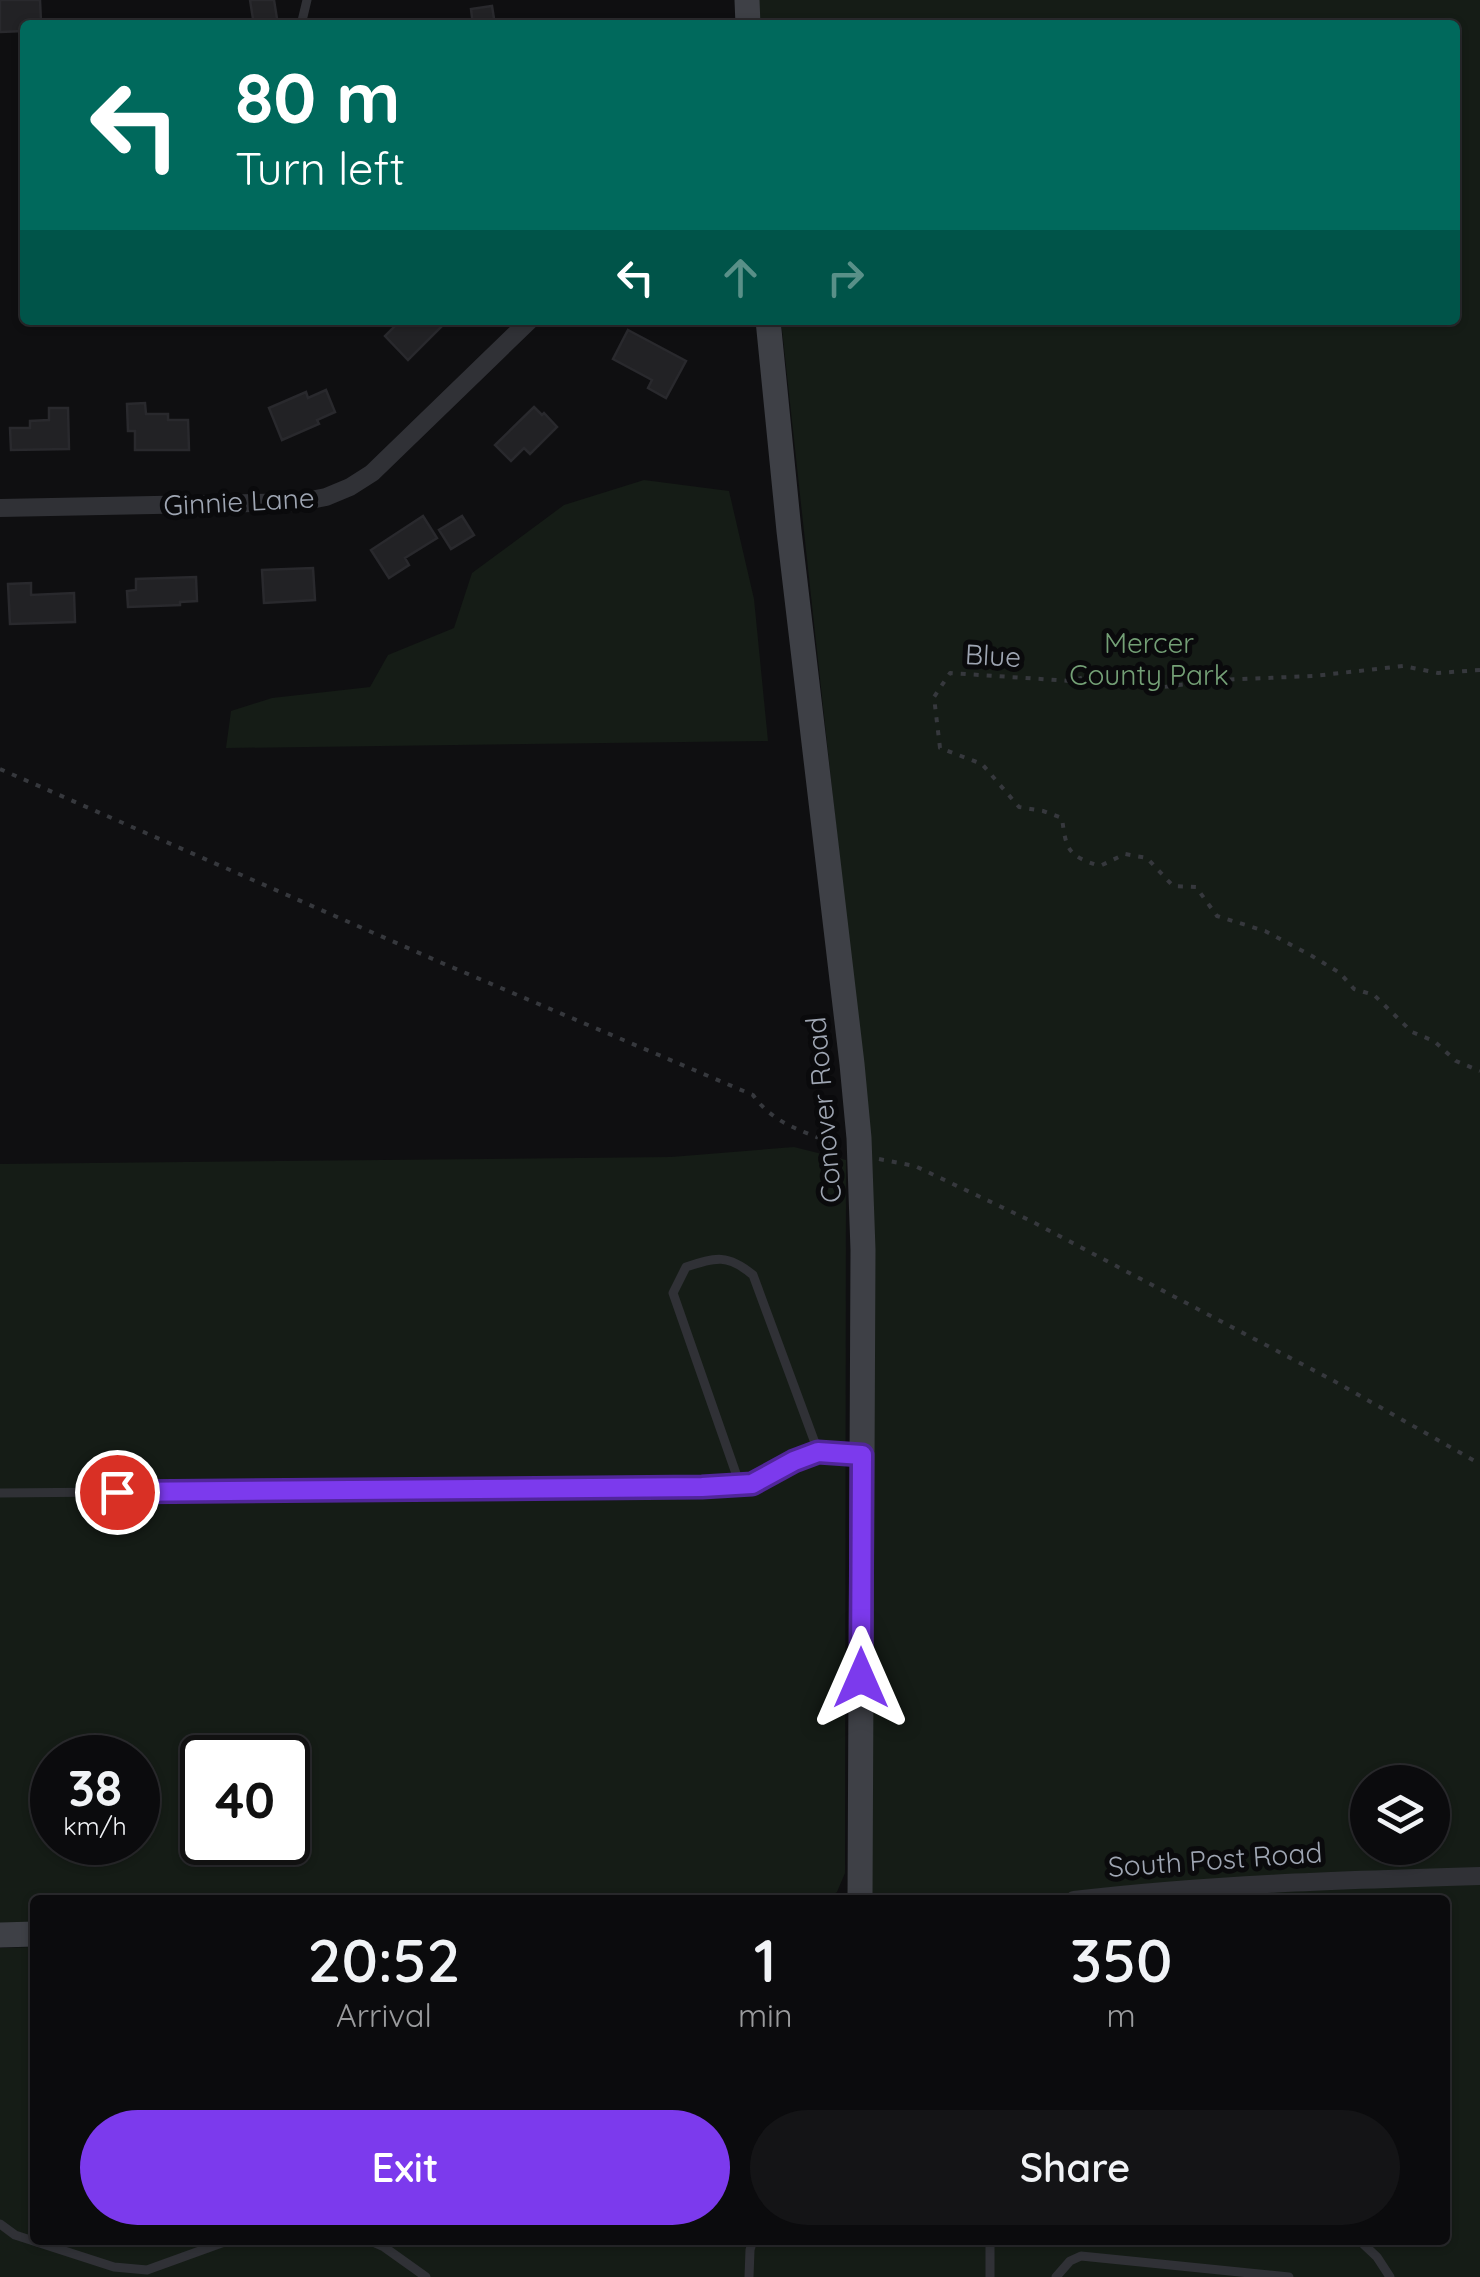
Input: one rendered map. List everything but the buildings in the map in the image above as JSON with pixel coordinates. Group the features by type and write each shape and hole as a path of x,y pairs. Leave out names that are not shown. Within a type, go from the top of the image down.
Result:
{"street":[{"name":"Ginnie Lane","path":"0,508 300,502 326,497 350,487 386,462 525,325"},
{"name":"Conover Road","path":"768,325 788,532 852,1064 859,1155 864,1250 860,1895"},
{"name":"South Post Road","path":"1117,1895 1299,1881 1480,1876"},
{"path":"0,1936 30,1934"}],"lane":[{"path":"740,1485 673,1293 686,1267 712,1258 736,1261 753,1276 818,1452"},
{"path":"0,1493 702,1487 752,1484 818,1452 862,1455"},
{"path":"0,2224 30,2240"},
{"path":"47,2245 114,2266 147,2270 216,2245"},
{"path":"379,2245 426,2277"},
{"path":"750,2277 752,2245"},
{"path":"990,2245 990,2277"},
{"path":"1364,2245 1390,2277"},
{"path":"1056,2277 1070,2260 1081,2256 1289,2277"}],"path":[{"name":"Blue","path":"1480,670 1438,673 1402,666 1164,687 1105,671 1071,681 950,672 934,697 940,748 982,764 1019,808 1062,818 1065,845 1082,860 1100,866 1126,854 1147,858 1173,886 1196,887 1217,916 1265,931 1312,956 1340,973 1354,989 1374,995 1412,1032 1434,1041 1456,1060 1480,1072"},
{"path":"0,769 424,956 753,1095 775,1119 859,1155 915,1166 1334,1381 1480,1464"}],"green space":[{"name":"Mercer County Park","path":"758,0 1480,0 1480,2277 0,2277 0,1948 30,1947 30,2245 1450,2245 1450,1895 868,1895 853,982 782,325 1460,325 1460,20 759,20"},
{"path":"644,480 729,491 754,599 768,741 226,748 231,711 272,698 370,687 388,655 454,628 472,573 564,505"},
{"path":"794,1147 846,1160 845,1873 837,1892 30,1895 30,1923 0,1924 0,1164 671,1157"}],"route":[{"path":"117,1492 702,1487 752,1484 818,1452 862,1455 861,1678"}]}
